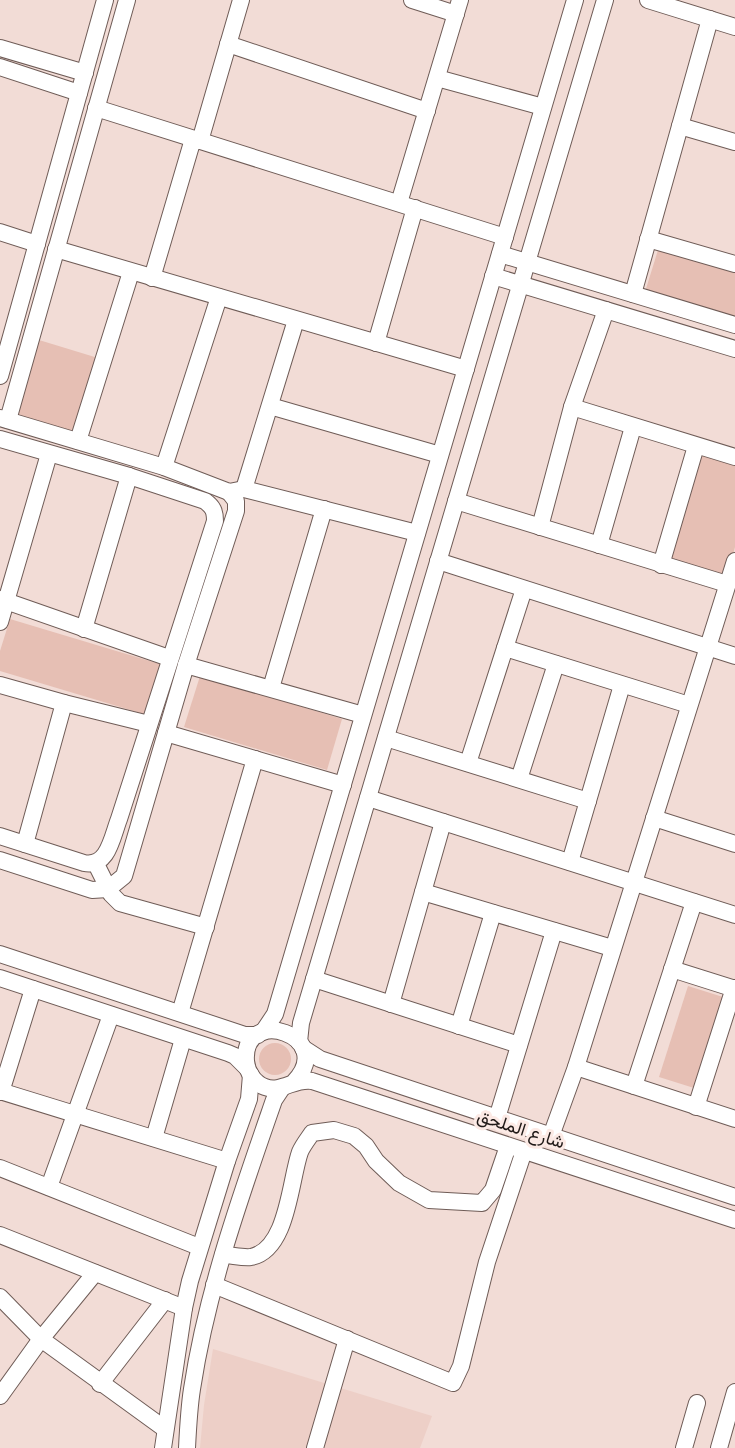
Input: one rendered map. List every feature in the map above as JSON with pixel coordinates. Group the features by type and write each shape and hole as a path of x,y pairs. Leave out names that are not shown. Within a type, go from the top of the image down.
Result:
{"street":[{"path":"0,376 105,0"},
{"path":"127,0 4,419 237,491 324,509 417,533"},
{"path":"152,278 241,0"},
{"path":"376,343 427,111 458,7 412,0"},
{"path":"163,1448 184,1308 199,1247 249,1098 247,1050 275,1014 575,0"},
{"path":"187,1448 191,1391 214,1285 274,1100 299,1076 304,1063 299,1029 605,0"},
{"path":"648,0 735,27"},
{"path":"633,294 710,19"},
{"path":"228,44 427,111"},
{"path":"0,48 85,73"},
{"path":"0,67 79,93"},
{"path":"437,78 543,107"},
{"path":"96,108 505,237"},
{"path":"680,126 735,142"},
{"path":"0,232 37,244"},
{"path":"648,239 735,264"},
{"path":"56,249 466,369"},
{"path":"500,254 735,325"},
{"path":"78,441 131,272"},
{"path":"493,276 735,349"},
{"path":"164,467 219,297"},
{"path":"540,527 572,407 606,310"},
{"path":"0,860 92,890 108,889 124,876 186,665 236,511 237,491 270,406 296,320"},
{"path":"270,406 440,455"},
{"path":"572,407 735,457"},
{"path":"600,545 633,427"},
{"path":"0,439 205,501 213,508 215,522 104,857 96,864 84,863 0,836"},
{"path":"661,565 696,446"},
{"path":"0,622 3,600 50,454"},
{"path":"84,629 129,476"},
{"path":"213,508 237,491"},
{"path":"456,501 727,584"},
{"path":"271,688 324,509"},
{"path":"438,561 735,656"},
{"path":"551,1136 576,1067 735,561"},
{"path":"468,763 524,589"},
{"path":"3,600 169,658"},
{"path":"506,648 689,705"},
{"path":"519,779 556,664"},
{"path":"186,665 363,715"},
{"path":"0,685 64,704 149,724"},
{"path":"569,862 622,685"},
{"path":"24,844 64,704"},
{"path":"166,733 343,785"},
{"path":"386,738 588,801"},
{"path":"180,1013 255,759"},
{"path":"368,798 735,915"},
{"path":"654,818 735,844"},
{"path":"391,1004 443,822"},
{"path":"96,864 115,899 127,905 206,927"},
{"path":"423,892 612,948"},
{"path":"634,1086 694,902"},
{"path":"459,1026 493,913"},
{"path":"497,1118 554,931"},
{"path":"0,954 246,1035 271,1030 287,1032 301,1045"},
{"path":"672,970 734,988 696,1107"},
{"path":"0,978 228,1053 242,1062 265,1087 288,1085"},
{"path":"314,979 519,1045"},
{"path":"33,989 1,1084 75,1114 227,1161"},
{"path":"49,1187 111,1015"},
{"path":"154,1139 183,1039"},
{"name":"شارع الملحق","path":"301,1045 320,1059 735,1197"},
{"path":"576,1067 735,1119"},
{"name":"شارع الملحق","path":"288,1085 312,1081 735,1220"},
{"path":"223,1255 249,1257 263,1252 271,1242 284,1219 301,1150 312,1133 334,1130 354,1136 399,1183 429,1200 482,1203 493,1191 508,1146"},
{"path":"214,1285 453,1383 461,1366 487,1262 524,1151"},
{"path":"0,1168 199,1247"},
{"path":"0,1235 184,1308"},
{"path":"0,1396 94,1272"},
{"path":"0,1297 41,1339 164,1429"},
{"path":"100,1384 164,1300"},
{"path":"314,1448 347,1339"},
{"path":"719,1448 735,1392"},
{"path":"684,1448 698,1403"}],"shaded area":[{"path":"658,250 735,273 735,318 645,292"},
{"path":"39,340 98,358 76,433 16,415"},
{"path":"700,455 735,465 735,547 727,577 670,562"},
{"path":"10,619 163,665 147,715 0,671 0,651"},
{"path":"200,676 342,719 327,770 184,727"},
{"path":"688,986 723,997 694,1088 659,1077"},
{"path":"275,1043 286,1048 291,1059 286,1070 275,1075 264,1070 259,1059 264,1048"},
{"path":"213,1349 432,1416 420,1448 200,1448"}]}
